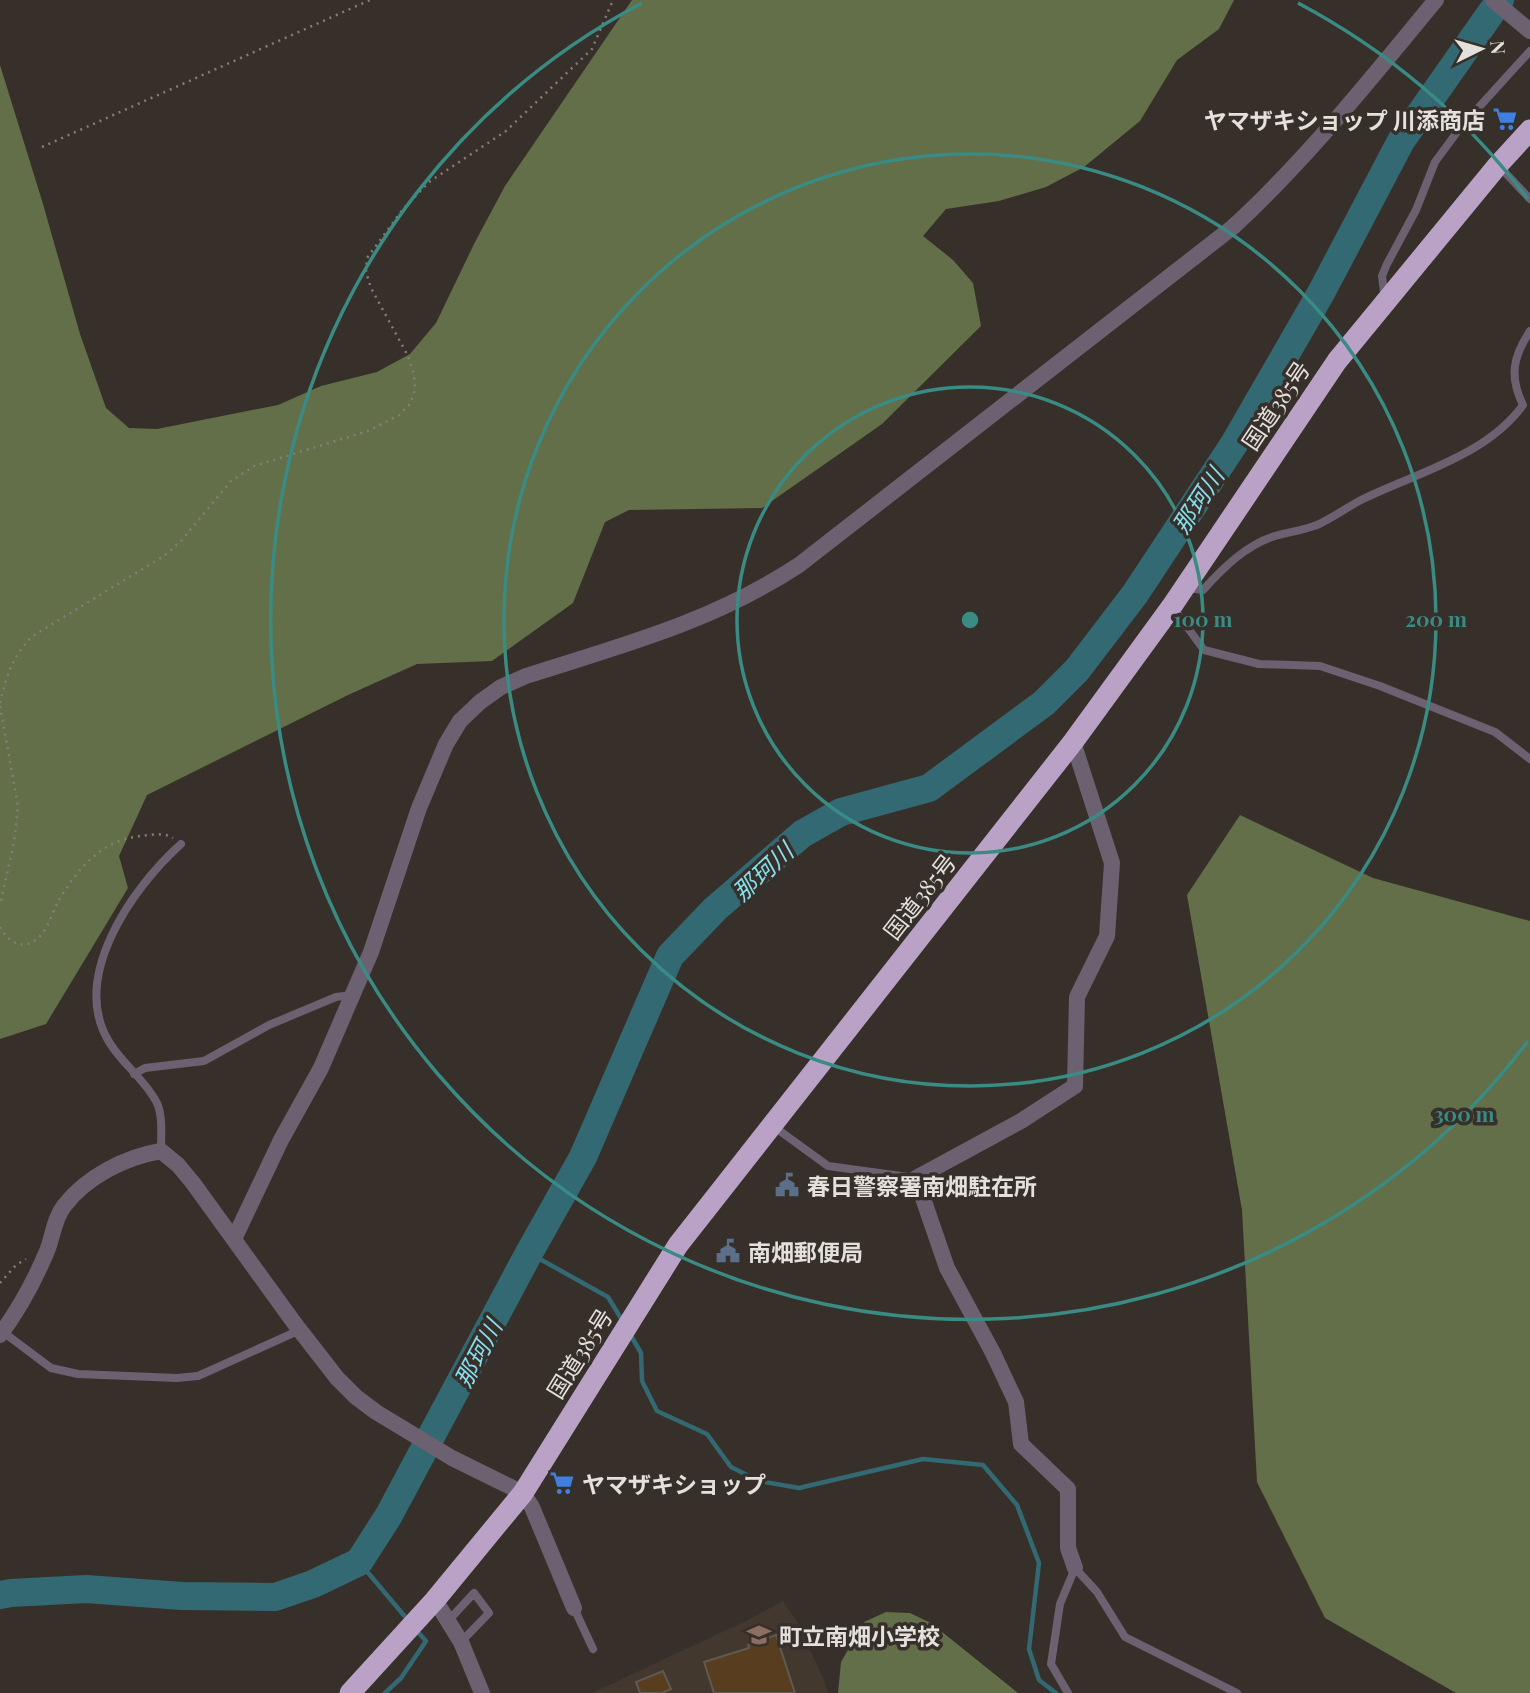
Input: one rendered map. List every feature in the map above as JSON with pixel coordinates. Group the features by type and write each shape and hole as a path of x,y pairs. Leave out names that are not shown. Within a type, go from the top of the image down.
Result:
{"highway":[{"name":"国道385号","path":"350,1693 435,1600 523,1493 677,1245 1073,742 1172,606 1337,361 1530,130"}],"street":[{"path":"234,1240 281,1140 321,1068 371,953 431,776 460,721 501,687 526,676 685,625 773,582 808,558 1233,227 1294,168 1378,72 1436,0"},
{"path":"1493,0 1530,31"},
{"path":"1073,742 1112,863 1107,936 1077,997 1075,1086 1021,1121 916,1178 947,1268 1016,1402 1021,1444 1068,1489 1068,1548 1075,1568"},
{"path":"1,1334 33,1285 53,1228 64,1206 83,1187 108,1170 137,1156 161,1151 178,1165 337,1378 376,1412 452,1458 523,1493 532,1507 574,1608"},
{"path":"435,1600 461,1642 482,1693"}],"lane":[{"path":"1394,294 1384,292 1382,276 1416,210 1435,162 1460,128 1530,51"},
{"path":"1499,165 1530,200"},
{"path":"1184,587 1203,590 1228,564 1252,545 1316,525 1362,500 1448,461 1485,440 1523,405 1518,395 1514,365 1530,331"},
{"path":"1172,606 1204,650 1259,664 1320,667 1380,685 1495,732 1530,759"},
{"path":"161,1151 158,1105 109,1043 101,1025 97,998 100,969 108,942 123,913 158,865 181,844"},
{"path":"134,1074 159,1065 204,1061 270,1025 336,998 352,995"},
{"path":"773,1126 828,1166 916,1178"},
{"path":"1,1334 51,1368 78,1374 177,1378 198,1376 300,1331"},
{"path":"1068,1693 1051,1664 1060,1604 1075,1568 1097,1592 1125,1637 1237,1693"},
{"path":"448,1620 474,1593 489,1613 461,1642"},
{"path":"574,1608 593,1649"}],"path":[{"path":"42,147 370,0"},
{"path":"0,905 14,842 18,806 0,704 15,655 31,637 164,556 181,541 231,481 254,466 368,431 399,415 410,404 415,390 414,373 408,356 371,288 366,272 367,258 403,209 429,182 506,131 592,48 613,0"},
{"path":"0,927 9,941 19,945 31,942 42,934 59,900 84,865 108,845 138,836 168,834 181,844"}],"shaded area":[{"name":"町立南畑小学校","path":"783,1601 796,1620 828,1693 592,1693 748,1620"}],"green space":[{"path":"632,0 1234,0 1219,29 1177,60 1140,121 1084,167 1046,187 999,201 946,209 923,236 953,260 973,283 981,326 882,424 762,508 629,510 605,522 573,603 492,661 417,664 348,695 147,795 119,856 128,888 46,1024 0,1039 0,65 80,334 106,408 129,428 157,429 278,405 321,386 377,372 410,354 436,323 505,186"},
{"path":"1240,815 1373,878 1530,921 1530,1693 1456,1693 1325,1618 1257,1482 1242,1210 1187,895"},
{"path":"886,1612 910,1613 931,1623 1018,1693 838,1693 841,1662 864,1622"}],"building":[{"path":"776,1635 795,1693 714,1693 704,1662 749,1648 748,1645"},
{"path":"663,1671 671,1689 662,1693 640,1693 636,1682"}],"waterway":[{"name":"那珂川","path":"0,1595 86,1589 182,1596 275,1597 313,1584 359,1562 389,1515 583,1157 670,956 715,909 802,834 841,812 929,788 1044,703 1077,670 1135,594 1234,444 1321,293 1401,141 1500,0"},
{"path":"529,1253 608,1297 622,1320"},
{"path":"630,1334 641,1353 642,1381 657,1411 707,1434 731,1467 759,1481 799,1488 923,1459 983,1465 1017,1505 1039,1563 1029,1649 1039,1680 1056,1693"},
{"path":"359,1562 407,1619"},
{"path":"385,1693 401,1678 426,1641 417,1631"}],"place":[{"name":"ヤマザキショップ 川添商店","path":"1505,119"},
{"name":"春日警察署南畑駐在所","path":"787,1185"},
{"name":"南畑郵便局","path":"728,1251"},
{"name":"ヤマザキショップ","path":"562,1483"},
{"name":"町立南畑小学校","path":"759,1635"}]}
